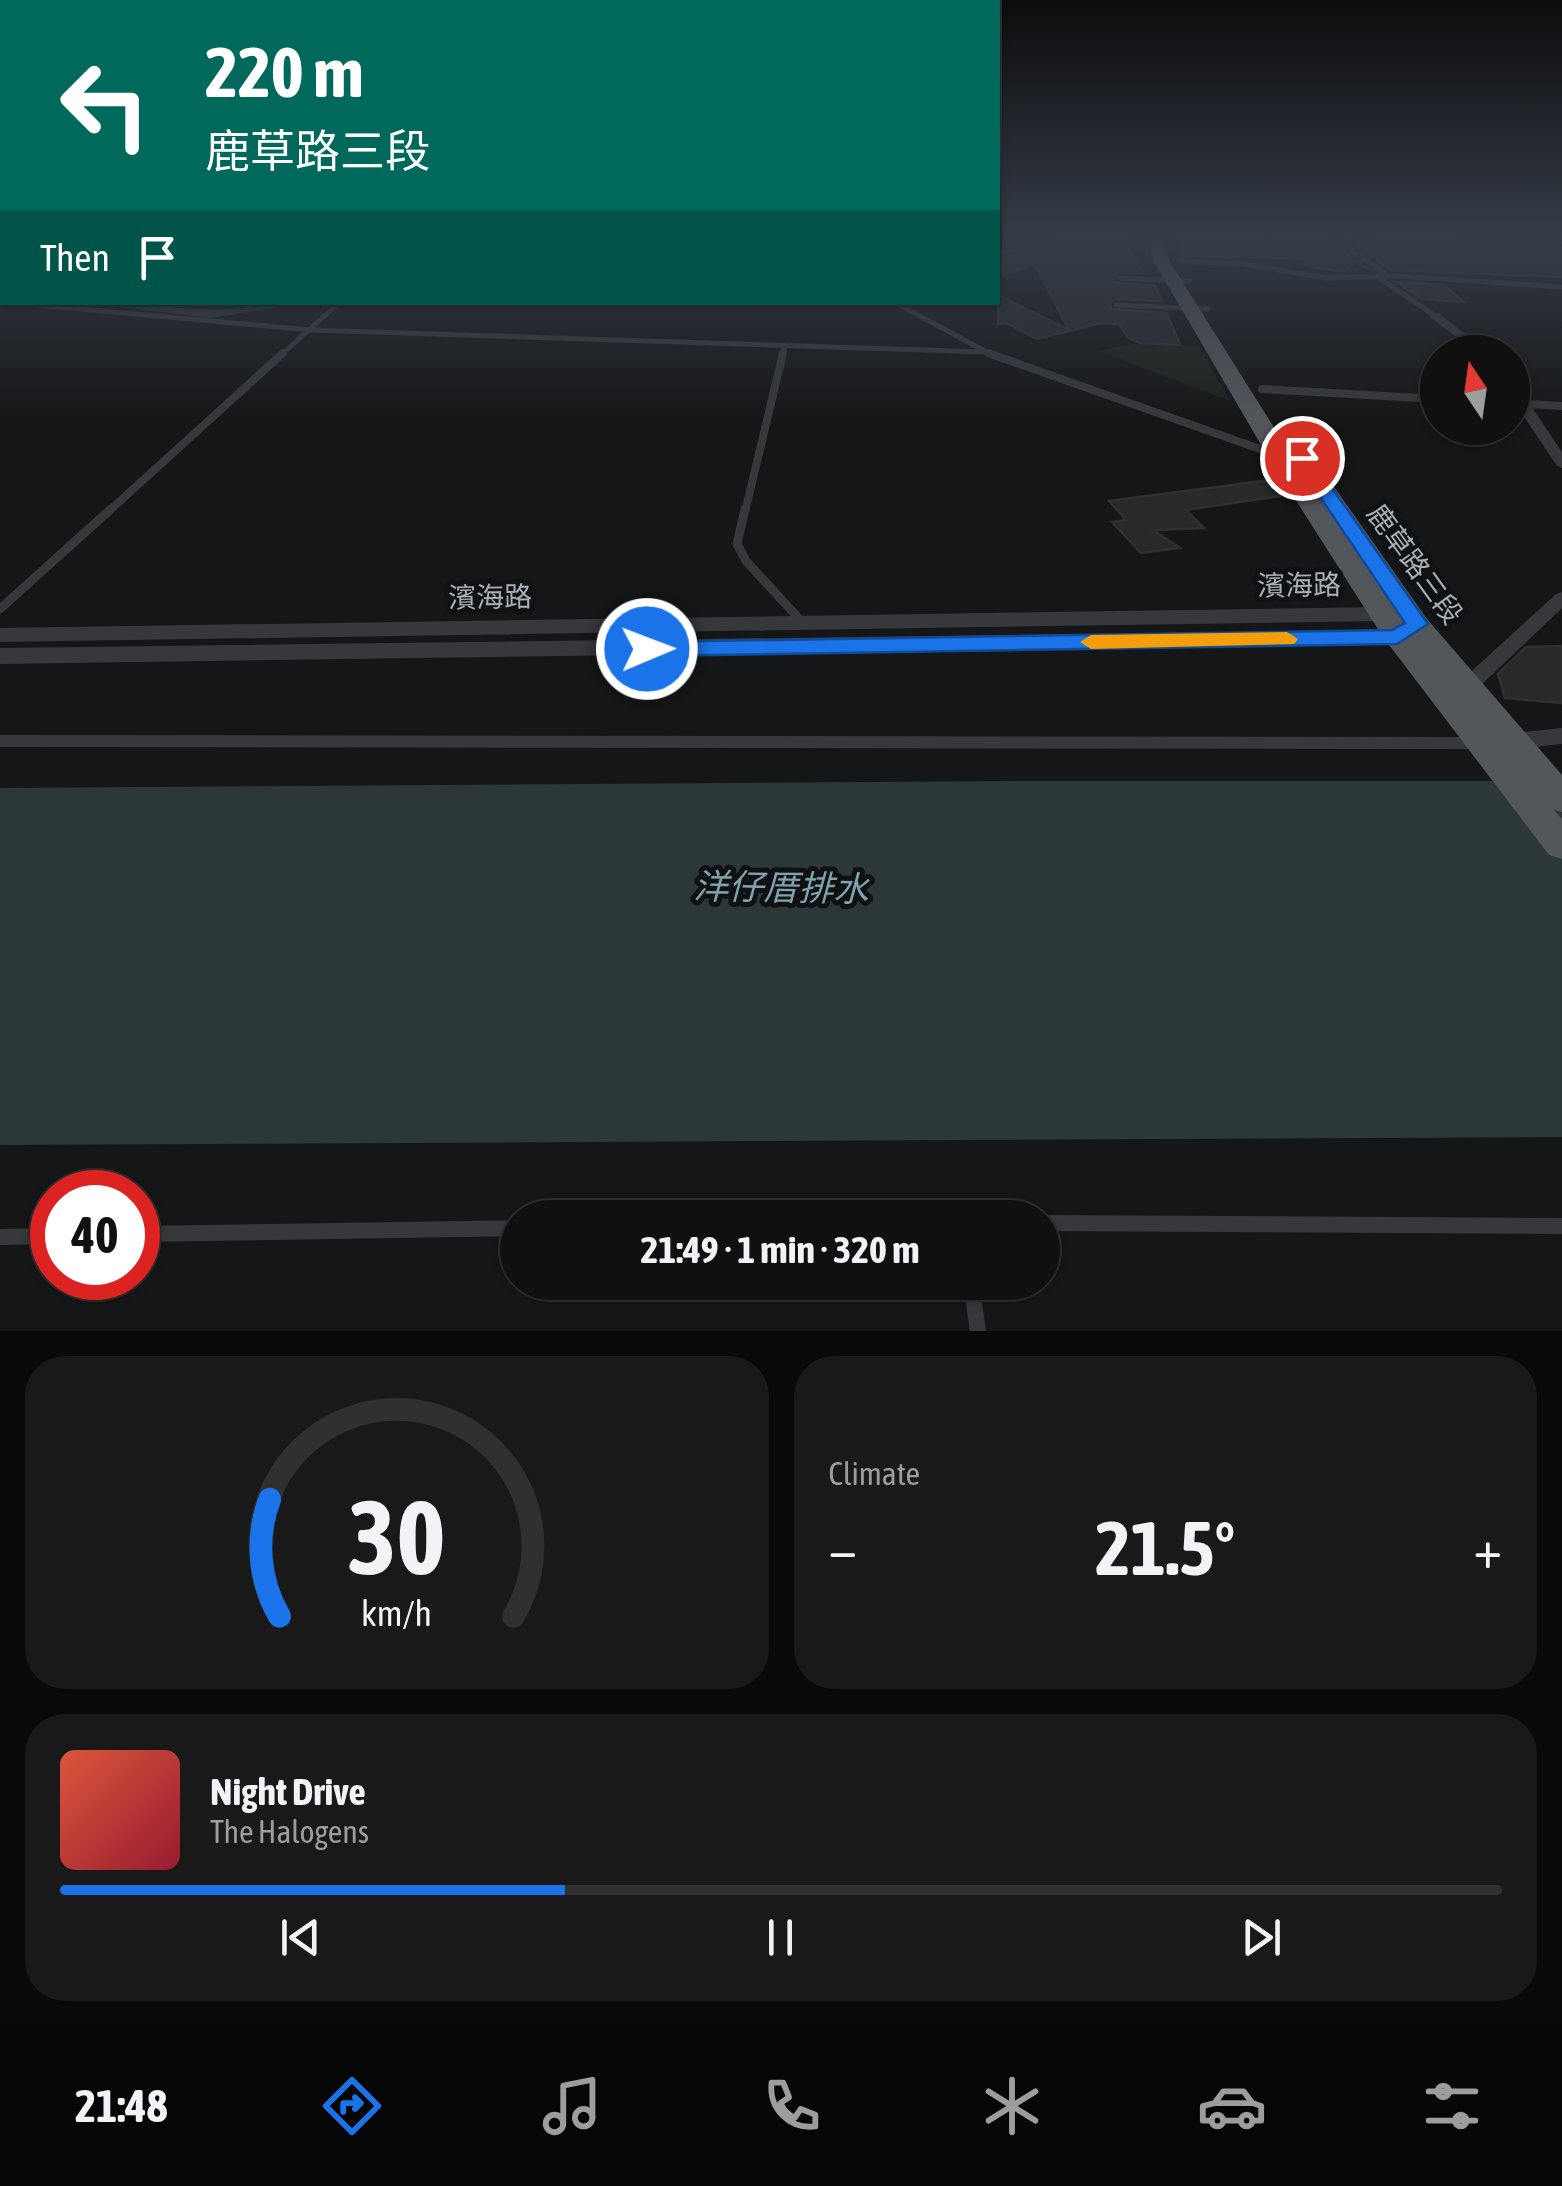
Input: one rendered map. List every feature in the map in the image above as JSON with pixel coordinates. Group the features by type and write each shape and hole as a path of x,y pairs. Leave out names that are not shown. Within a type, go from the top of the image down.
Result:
{"main road":[{"name":"鹿草路三段","path":"1193,298 1278,455 1381,614 1470,684 1509,755"},
{"name":"鹿草路三段","path":"1199,309 1262,390 1407,631 1509,755"},
{"path":"1509,755 1562,799"},
{"path":"1509,755 1562,845"}],"street":[{"path":"1434,316 1460,335"},
{"path":"1530,420 1562,464"},
{"path":"1470,684 1562,598"},
{"name":"濱海路","path":"0,635 1381,614"},
{"name":"濱海路","path":"0,656 1407,631"},
{"path":"1509,755 1562,736"}],"lane":[{"path":"1408,298 1434,316"},
{"path":"35,305 311,330 986,352"},
{"path":"0,609 337,305"},
{"path":"900,305 986,352 1044,376 1278,455"},
{"path":"1116,305 1199,309"},
{"path":"785,345 737,544 746,561 803,623"},
{"path":"1262,390 1420,398"},
{"path":"1530,404 1562,406"},
{"path":"0,741 1509,755"},
{"path":"1060,1223 1562,1226"},
{"path":"160,1234 500,1228"},
{"path":"0,1237 30,1236"},
{"path":"974,1300 978,1331"}],"shaded area":[{"path":"1133,344 1199,346 1230,401 1099,351"}],"water":[{"name":"洋仔厝排水","path":"1562,781 1562,1137 0,1145 0,788"}],"building":[{"path":"1000,298 1069,330 1052,298 1161,298 1162,301 1115,299 1110,303 1111,309 1167,313 1180,345 1140,343 1127,337 1119,324 1101,323 1037,339 1006,323 998,324"},
{"path":"1459,298 1464,302 1422,299"},
{"path":"1278,479 1287,495 1186,510 1204,528 1153,530 1180,548 1141,553 1112,522 1126,520 1109,501"},
{"path":"1562,646 1562,703 1505,698 1498,674 1526,647"}],"waterway":[{"path":"119,305 211,314 279,305"}],"slow traffic":[{"path":"1091,642 1287,639"}],"route":[{"path":"647,649 1397,637 1417,624 1302,458"}]}
